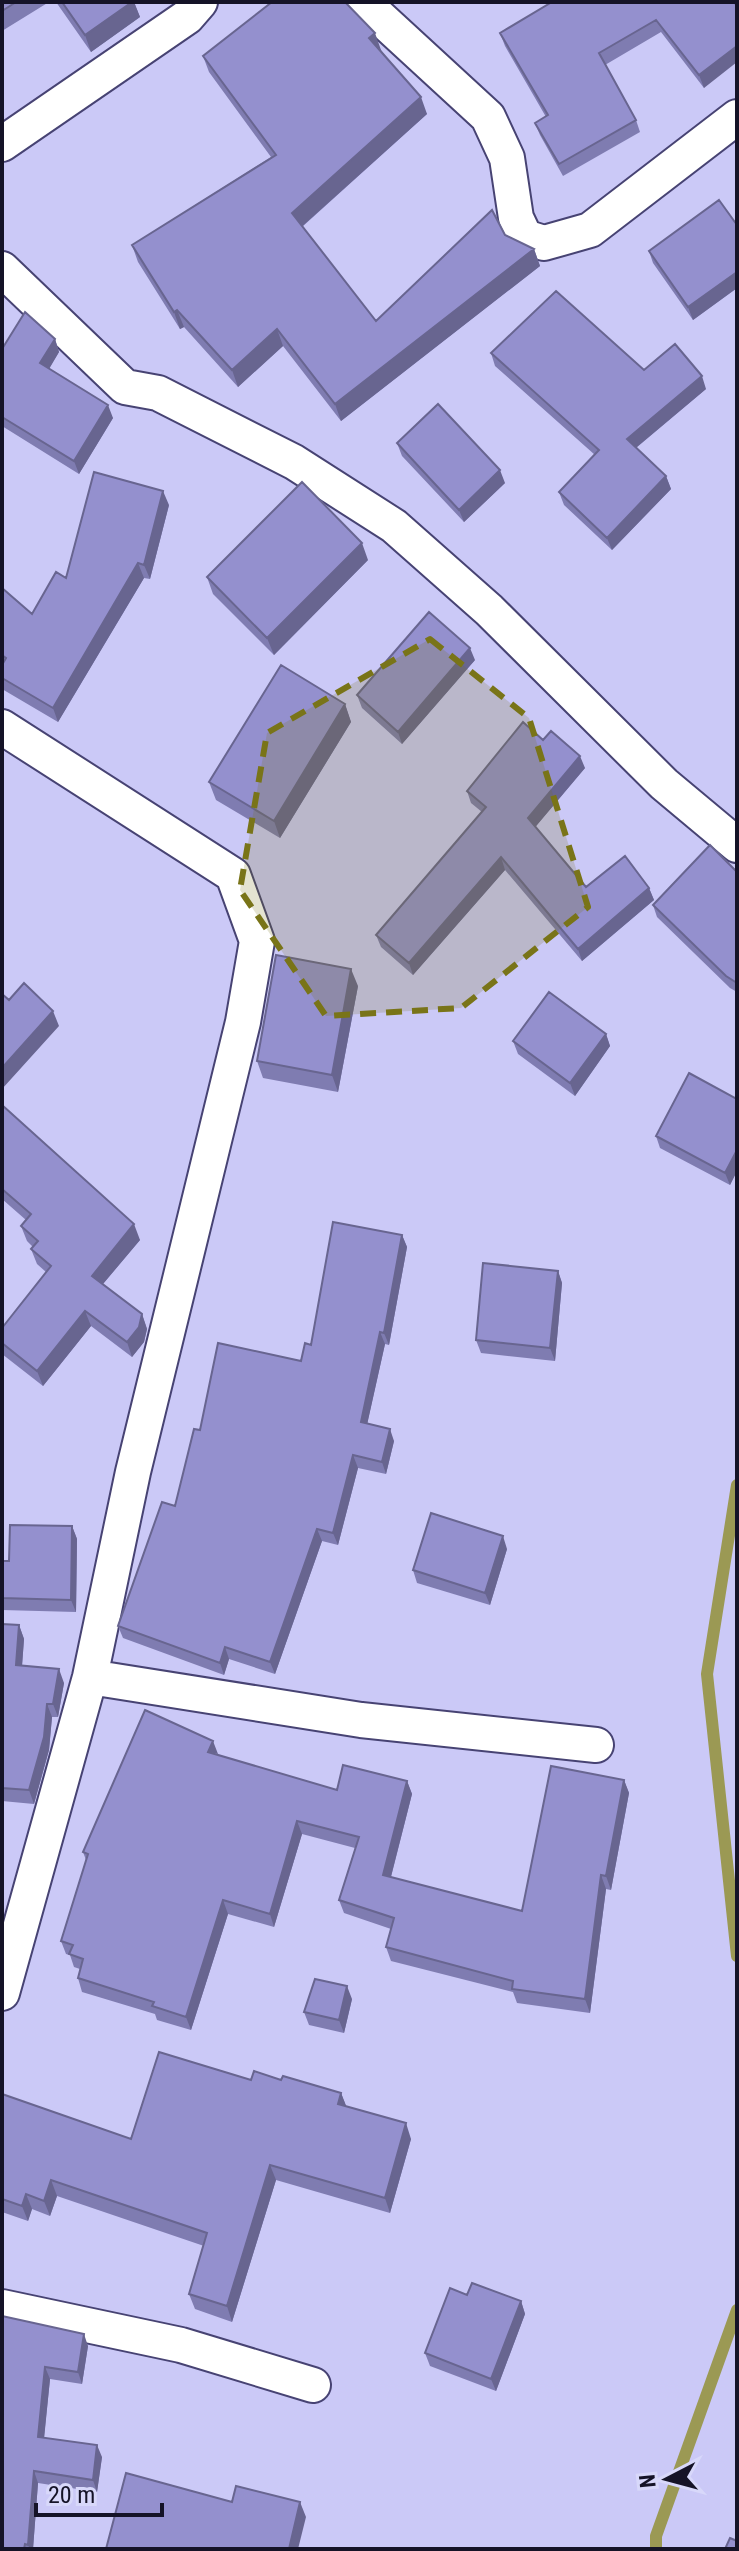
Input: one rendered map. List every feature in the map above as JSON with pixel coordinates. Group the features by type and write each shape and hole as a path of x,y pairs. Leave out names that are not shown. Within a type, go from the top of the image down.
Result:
{"street":[{"path":"363,2 488,117 507,158 516,218 525,237 544,243 590,230 737,117"},
{"path":"2,144 188,7"},
{"path":"2,269 125,387 158,393 294,462 394,526 489,610 664,784 737,845"},
{"path":"2,727 233,875 257,941 243,1022 133,1472 90,1677 17,1894 2,1993"},
{"path":"90,1677 361,1720 596,1745"},
{"path":"2,2307 181,2345 313,2385"}],"highlighted area":[{"path":"430,639 529,718 588,907 461,1008 326,1016 240,890 267,733"}],"building":[{"path":"2,2 16,2 2,11"},
{"path":"62,2 132,2 85,35"},
{"path":"272,2 345,2 375,33 369,38 421,97 292,213 376,321 492,210 505,235 534,249 335,404 277,329 232,370 177,310 174,312 132,245 276,155 203,56"},
{"path":"552,2 734,2 737,6 737,46 699,75 656,20 599,53 636,120 559,164 535,123 548,115 500,33"},
{"path":"719,200 737,225 737,272 688,307 649,251"},
{"path":"556,291 644,370 675,344 702,376 627,439 666,476 607,538 559,492 599,450 491,353"},
{"path":"25,312 55,339 40,363 108,405 74,461 2,417 2,349"},
{"path":"438,404 500,470 459,510 397,443"},
{"path":"94,472 163,491 144,565 138,563 53,708 2,678 2,665 6,658 2,655 2,588 32,614 56,572 66,578"},
{"path":"302,482 362,543 267,638 207,577"},
{"path":"429,612 470,648 398,732 357,695"},
{"path":"281,665 345,704 274,821 209,782"},
{"path":"523,722 543,740 551,731 580,756 528,818 586,887 625,856 649,888 578,949 501,857 409,963 376,935 486,807 467,791"},
{"path":"710,845 737,872 737,983 653,905"},
{"path":"276,955 351,969 332,1075 257,1061"},
{"path":"24,983 53,1011 2,1068 2,994 9,1000"},
{"path":"549,992 606,1034 570,1083 513,1041"},
{"path":"689,1073 737,1099 737,1150 725,1173 656,1136"},
{"path":"2,1105 134,1224 92,1276 142,1314 139,1327 127,1342 85,1311 37,1371 2,1343 2,1328 51,1266 31,1249 38,1241 21,1226 31,1214 2,1189"},
{"path":"333,1222 402,1235 384,1333 380,1332 361,1422 390,1429 382,1462 353,1455 333,1533 317,1529 270,1662 225,1647 220,1663 118,1626 162,1502 175,1506 194,1429 200,1430 218,1343 301,1361 305,1343 311,1345"},
{"path":"483,1263 558,1271 550,1348 476,1340"},
{"path":"431,1513 503,1536 485,1593 413,1570"},
{"path":"10,1525 72,1526 71,1600 2,1598 2,1561 9,1561"},
{"path":"2,1624 19,1625 16,1665 59,1669 53,1704 47,1704 44,1737 29,1790 2,1788"},
{"path":"145,1710 213,1741 208,1752 337,1790 343,1765 407,1781 383,1875 522,1911 551,1766 624,1780 606,1876 601,1875 585,1999 512,1989 513,1981 386,1947 394,1918 339,1900 359,1837 297,1821 270,1914 223,1900 186,2017 152,2006 154,2002 78,1978 83,1959 69,1954 73,1945 61,1941 88,1854 83,1852"},
{"path":"315,1979 347,1986 339,2020 304,2012"},
{"path":"159,2052 251,2080 254,2071 281,2080 283,2076 341,2093 338,2104 406,2123 385,2198 270,2165 227,2306 189,2294 207,2233 51,2180 44,2201 26,2194 22,2206 2,2199 2,2094 131,2139"},
{"path":"472,2283 521,2301 491,2379 425,2353 450,2288 467,2295"},
{"path":"2,2316 84,2334 78,2372 45,2367 38,2437 97,2445 93,2480 34,2471 28,2545 25,2544 24,2549 2,2549"},
{"path":"126,2473 232,2502 236,2486 300,2502 289,2549 106,2549"},
{"path":"730,2538 737,2541 737,2549 725,2549"}],"waterway":[{"path":"737,1485 707,1674 737,1956"},
{"path":"656,2549 656,2536 737,2310"}]}
